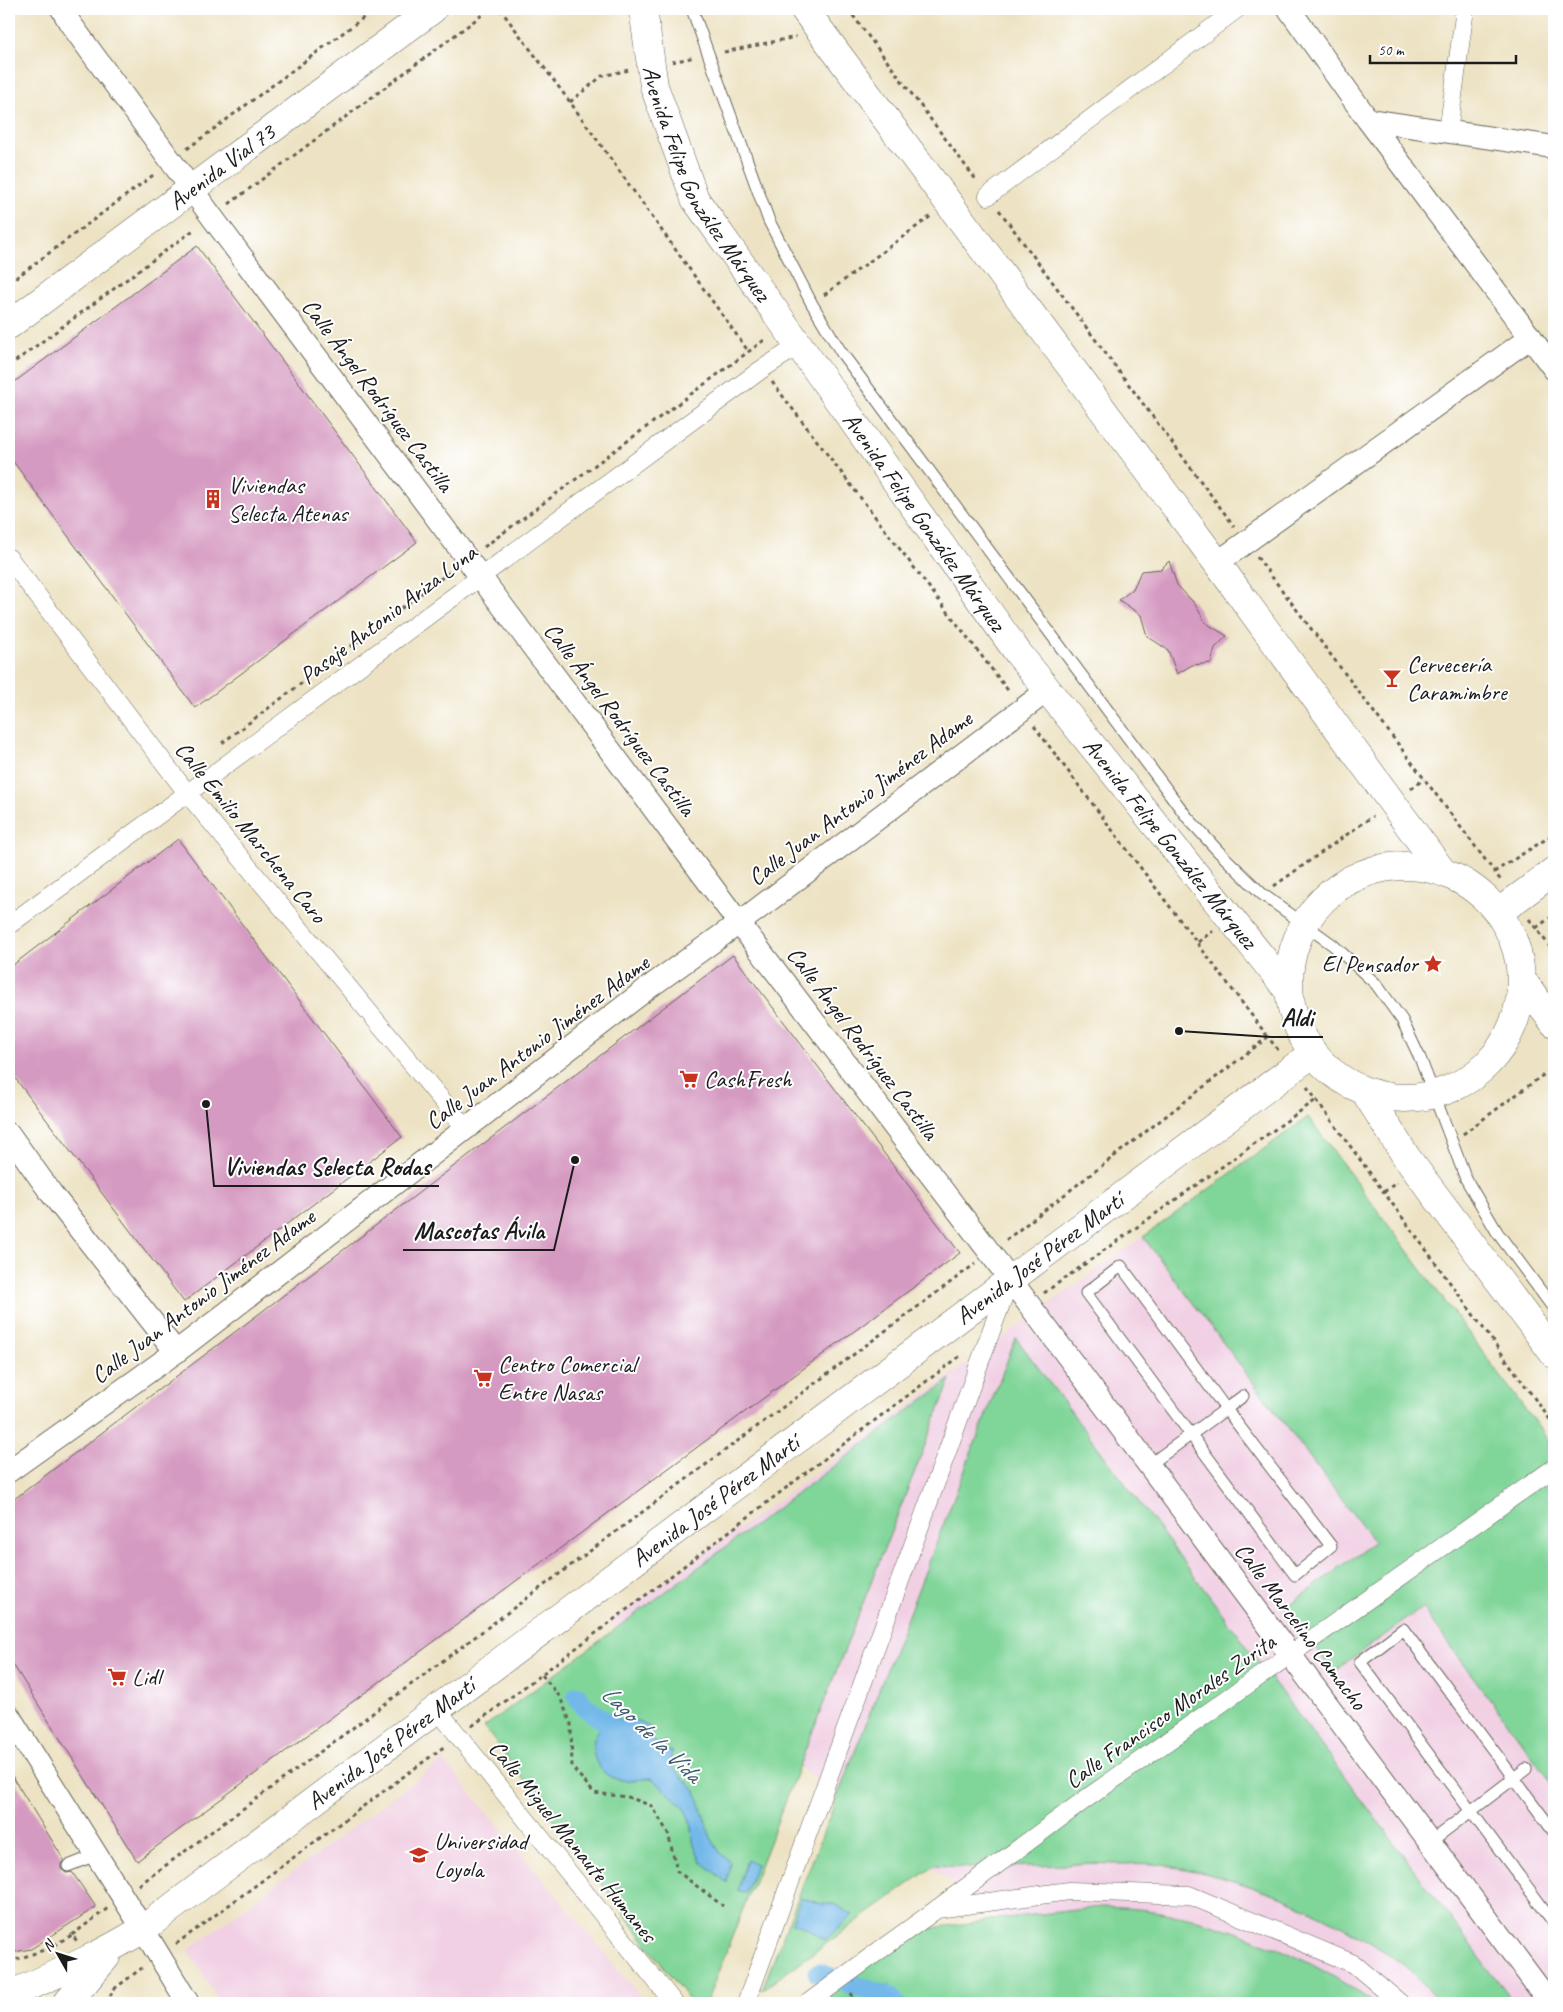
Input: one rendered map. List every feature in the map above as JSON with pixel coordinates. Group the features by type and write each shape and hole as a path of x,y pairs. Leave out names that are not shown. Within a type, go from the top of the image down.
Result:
{"main road":[{"name":"Avenida Vial 73","path":"9,325 433,9"},
{"name":"Avenida Felipe González Márquez","path":"643,9 654,86 694,199 1018,653 1288,990"},
{"path":"804,9 1217,563 1442,870"},
{"path":"1405,865 1442,870 1507,906 1508,925 1518,952 1522,980 1517,1017 1500,1051 1473,1078 1434,1096 1423,1099 1402,1099 1365,1092 1336,1077 1312,1054 1295,1024 1288,990 1292,952 1308,917 1334,889 1367,871 1405,865"},
{"path":"1507,906 1554,871"},
{"path":"1522,980 1554,1023"},
{"name":"Avenida José Pérez Martí","path":"9,1994 74,1968 143,1929 1312,1054"},
{"path":"1365,1092 1415,1169 1554,1354"},
{"name":"Avenida José Pérez Martí","path":"67,2003 115,1946"}],"street":[{"name":"Calle Ángel Rodríguez Castilla","path":"62,9 70,23 192,189 739,923 1010,1279"},
{"path":"988,196 1236,9"},
{"path":"1289,9 1368,120 1554,369"},
{"path":"1448,132 1465,9"},
{"path":"1368,120 1554,147"},
{"path":"1217,563 1531,337"},
{"name":"Pasaje Antonio Ariza Luna","path":"9,925 480,575 762,369 798,346"},
{"name":"Calle Emilio Marchena Caro","path":"9,558 186,793 466,1129"},
{"name":"Calle Juan Antonio Jiménez Adame","path":"9,1471 176,1352 641,994 739,923 1048,690"},
{"path":"9,1134 51,1193 176,1352"},
{"path":"746,2003 1010,1279"},
{"name":"Calle Marcelino Camacho","path":"1010,1279 1550,2003"},
{"name":"Calle Francisco Morales Zurita","path":"808,2003 1084,1801 1554,1468"},
{"name":"Calle Miguel Manaute Humanes","path":"436,1708 674,2003"},
{"path":"9,1716 188,2003"},
{"name":"Calle Francisco Morales Zurita","path":"937,1909 1069,1891 1189,1895 1354,1964 1400,2003"}],"lane":[{"path":"692,9 769,221 812,304 841,352 1187,817 1218,852 1262,894 1332,945 1376,984 1402,1020 1420,1058 1466,1179 1497,1232 1554,1309"},
{"path":"1121,1266 1226,1408 1331,1546 1296,1574 1086,1293 1121,1266"},
{"path":"1148,1465 1243,1396"},
{"path":"1554,1832 1403,1629 1360,1662 1554,1923"},
{"path":"1430,1842 1526,1770"},
{"path":"68,1866 96,1856"}],"path":[{"path":"182,154 376,9"},
{"path":"228,205 490,9"},
{"path":"500,9 570,102 762,369 1022,709 1268,1037"},
{"path":"848,9 1494,872 1507,906 1536,928 1554,952"},
{"path":"714,53 802,36"},
{"path":"665,63 694,57"},
{"path":"570,102 602,76 636,69"},
{"path":"9,283 160,170"},
{"path":"9,366 202,224"},
{"path":"1262,894 1424,779"},
{"path":"1494,872 1554,834"},
{"path":"1536,928 1554,915"},
{"path":"1198,942 1231,918"},
{"path":"1452,1143 1554,1067"},
{"path":"1029,1305 1316,1100"},
{"path":"1384,1192 1415,1169"},
{"path":"106,2003 114,1989 542,1674 803,1473 989,1335"},
{"path":"542,1674 560,1697 571,1724 572,1767 594,1792 628,1797 652,1806 668,1833 677,1871 722,1906"},
{"path":"9,1962 47,1949"}],"shaded area":[{"path":"1308,1117 1554,1447 1554,2003 1080,2003 998,1918 610,1622"},
{"name":"Universidad Loyola","path":"443,1760 646,2003 220,2003 188,1950"}],"green space":[{"path":"1308,1117 1554,1448 1554,1786 1422,1608 1334,1672 1285,1608 1374,1542 1143,1237"},
{"path":"1016,1338 1514,2003 1440,2003 1412,1973 1386,1953 1324,1916 1254,1888 1218,1877 1152,1864 1088,1863 970,1868 935,1865 762,1990"},
{"path":"951,1379 706,2003 691,2003 484,1727"},
{"path":"1101,1907 1154,1911 1184,1917 1242,1934 1297,1957 1349,1986 1374,2003 801,2003 910,1931"}],"water":[{"path":"617,1719 632,1719 650,1727 653,1743 665,1742 665,1751 673,1751 670,1759 676,1759 673,1768 696,1791 711,1838 721,1854 730,1862 727,1883 701,1861 693,1842 692,1826 684,1807 651,1778 616,1779 608,1776 597,1764 593,1748 597,1732 605,1725"},
{"path":"747,1860 756,1864 746,1893 737,1890"},
{"path":"801,1897 821,1904 834,1904 853,1915 825,1940 808,1928 792,1923"},
{"path":"888,1984 908,2003 876,2003 870,1993"}],"building":[{"name":"Viviendas Selecta Atenas","path":"197,246 417,542 195,708 9,456 9,386"},
{"path":"1169,561 1177,585 1194,603 1206,623 1227,636 1215,648 1211,663 1192,665 1177,674 1168,650 1147,636 1141,615 1119,600 1133,589 1141,571 1161,569"},
{"path":"178,839 402,1137 184,1302 9,1070 9,968"},
{"name":"Centro Comercial Entre Nasas","path":"733,955 960,1253 137,1861 9,1658 9,1503"},
{"path":"9,1771 64,1860 61,1864 61,1869 66,1873 72,1872 96,1907 31,1949 9,1953"}],"waterway":[{"name":"Lago de la Vida","path":"577,1696 585,1707 609,1724 623,1744"},
{"name":"Lago de la Vida","path":"818,1973 890,1997 895,2003"}],"place":[{"name":"Viviendas Selecta Atenas","path":"213,499"},
{"name":"Cervecería Caramimbre","path":"1392,678"},
{"name":"El Pensador","path":"1433,964"},
{"name":"Aldi","path":"1179,1031"},
{"name":"CashFresh","path":"689,1079"},
{"name":"Viviendas Selecta Rodas","path":"206,1104"},
{"name":"Mascotas Ávila","path":"575,1160"},
{"name":"Centro Comercial Entre Nasas","path":"483,1378"},
{"name":"Lidl","path":"117,1677"},
{"name":"Universidad Loyola","path":"419,1855"}]}
